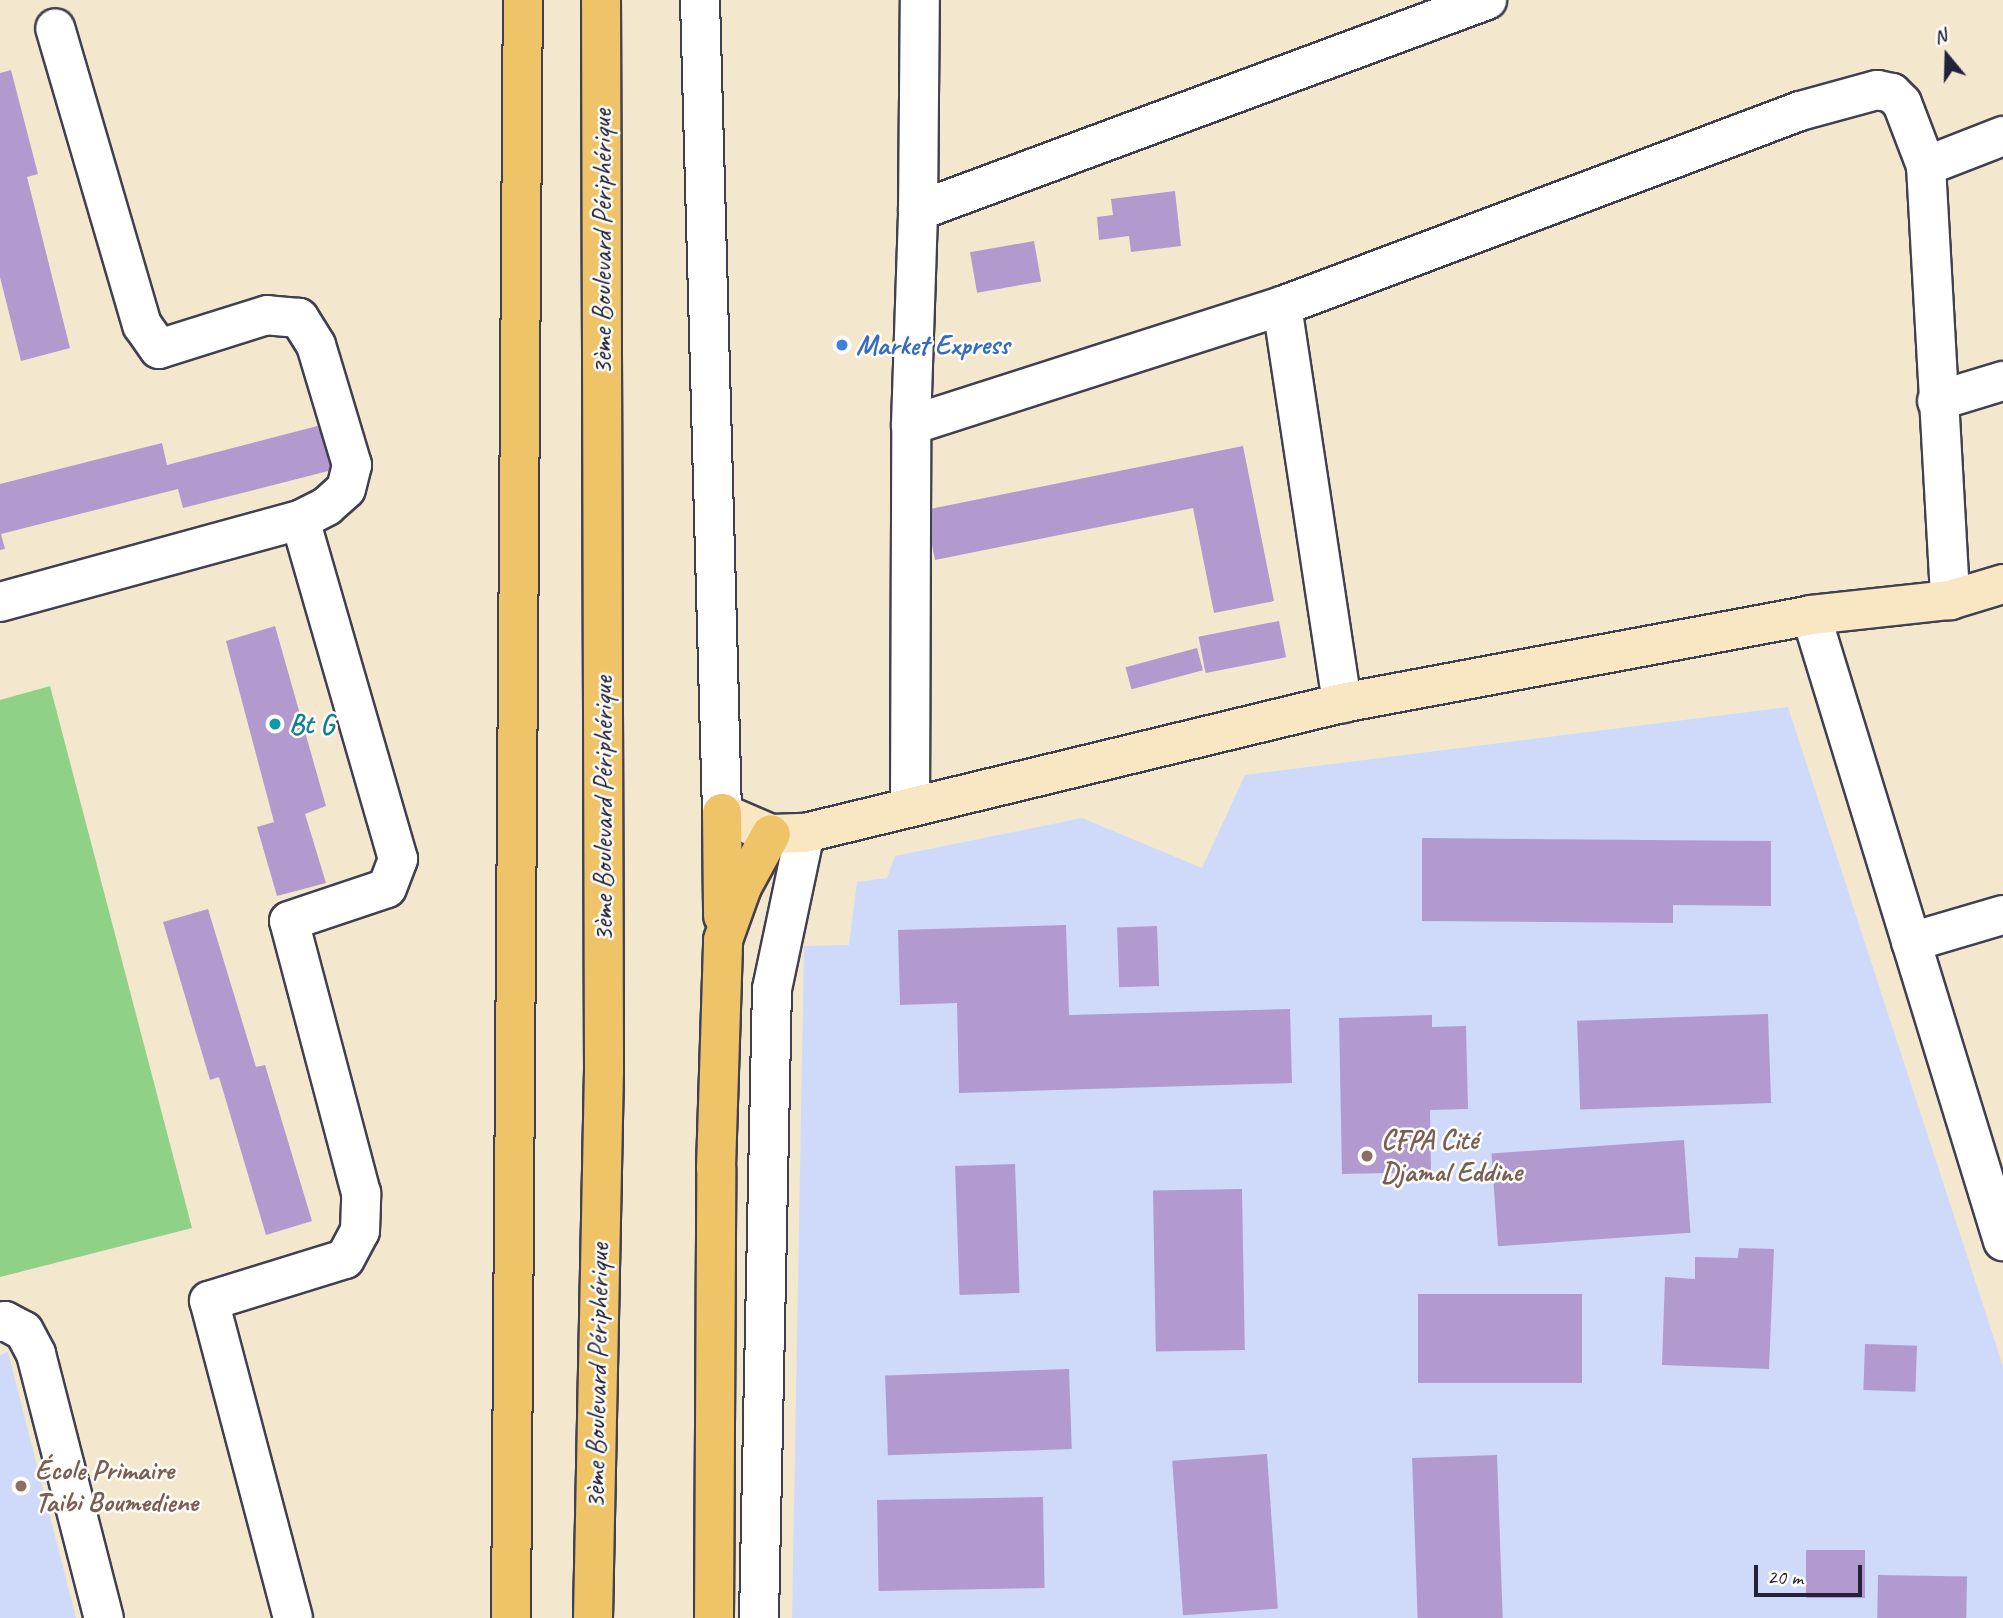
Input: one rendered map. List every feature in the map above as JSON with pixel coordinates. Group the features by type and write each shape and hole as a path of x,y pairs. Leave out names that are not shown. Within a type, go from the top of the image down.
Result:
{"highway":[{"path":"511,1618 523,0"},
{"name":"3ème Boulevard Périphérique","path":"593,1618 604,1069 601,0"},
{"path":"714,1618 716,1168 723,940 722,813"},
{"path":"723,940 742,887 788,834"}],"street":[{"path":"699,0 722,813 788,834 1342,703 1811,615 1950,600 2003,584"},
{"path":"910,806 911,425 918,211 920,0"},
{"path":"918,211 1486,0"},
{"path":"0,602 300,520 327,506 346,489 352,465 316,345 299,318 267,315 159,349 142,325 55,29"},
{"path":"911,425 1282,306 1800,111 1866,91 1892,93 1902,103 1926,166 1950,600"},
{"path":"1926,166 2003,136"},
{"path":"1282,306 1342,703"},
{"path":"1937,401 2003,381"},
{"path":"293,1618 209,1301 345,1259 360,1231 361,1193 289,921 387,888 398,859 300,520"},
{"path":"1811,615 1911,942 1999,1216"},
{"path":"759,1618 772,989 788,834"},
{"path":"1911,942 2003,915"},
{"path":"0,1322 5,1321 24,1331 36,1354 104,1618"}],"shaded area":[{"name":"CFPA Cité Djamal Eddine","path":"1788,707 2003,1366 2003,1618 792,1618 804,946 849,945 857,882 887,878 895,856 1082,818 1202,868 1245,775"},
{"name":"École Primaire Taibi Boumediene","path":"8,1352 76,1618 0,1618 0,1355"}],"green space":[{"path":"50,686 192,1228 0,1277 0,700"}],"building":[{"path":"11,70 38,174 27,177 70,348 21,361 0,277 0,73"},
{"path":"1175,191 1181,246 1131,252 1129,236 1099,240 1097,217 1113,215 1111,199"},
{"path":"1034,241 1041,281 977,293 970,252"},
{"path":"325,424 336,469 183,508 178,489 1,534 5,549 0,550 0,484 162,443 167,465"},
{"path":"1243,446 1274,601 1214,613 1193,508 935,560 925,510"},
{"path":"1279,621 1286,657 1206,673 1199,637"},
{"name":"Bt G","path":"275,626 326,806 305,814 326,883 277,896 257,827 274,822 226,641"},
{"path":"1197,648 1203,670 1131,689 1126,667"},
{"path":"1422,838 1771,841 1771,906 1673,905 1673,923 1422,921"},
{"path":"208,909 256,1067 265,1065 312,1221 266,1235 219,1077 210,1080 163,922"},
{"path":"1066,925 1069,1015 1290,1009 1292,1083 959,1093 957,1003 900,1005 898,930"},
{"path":"1157,926 1159,986 1119,987 1117,927"},
{"path":"1768,1014 1771,1103 1580,1110 1577,1021"},
{"path":"1432,1015 1432,1027 1466,1026 1468,1109 1430,1110 1431,1172 1342,1174 1339,1018"},
{"path":"1684,1140 1690,1233 1498,1246 1491,1153"},
{"path":"1015,1164 1020,1293 960,1295 955,1166"},
{"path":"1242,1189 1245,1350 1156,1352 1153,1191"},
{"path":"1739,1248 1774,1249 1769,1369 1662,1365 1665,1277 1695,1279 1695,1257 1738,1258"},
{"path":"1418,1294 1582,1294 1582,1383 1418,1383"},
{"path":"1865,1344 1917,1346 1915,1392 1863,1390"},
{"path":"1069,1369 1072,1449 888,1455 885,1375"},
{"path":"1267,1454 1278,1609 1183,1615 1172,1461"},
{"path":"1497,1455 1503,1618 1418,1618 1412,1458"},
{"path":"1043,1497 1045,1588 879,1591 877,1500"},
{"path":"1806,1550 1865,1550 1865,1598 1806,1598"},
{"path":"1878,1575 1967,1577 1966,1618 1877,1618"}],"place":[{"name":"Market Express","path":"842,345"},
{"name":"Bt G","path":"275,724"},
{"name":"CFPA Cité Djamal Eddine","path":"1367,1156"},
{"name":"École Primaire Taibi Boumediene","path":"21,1486"}]}
